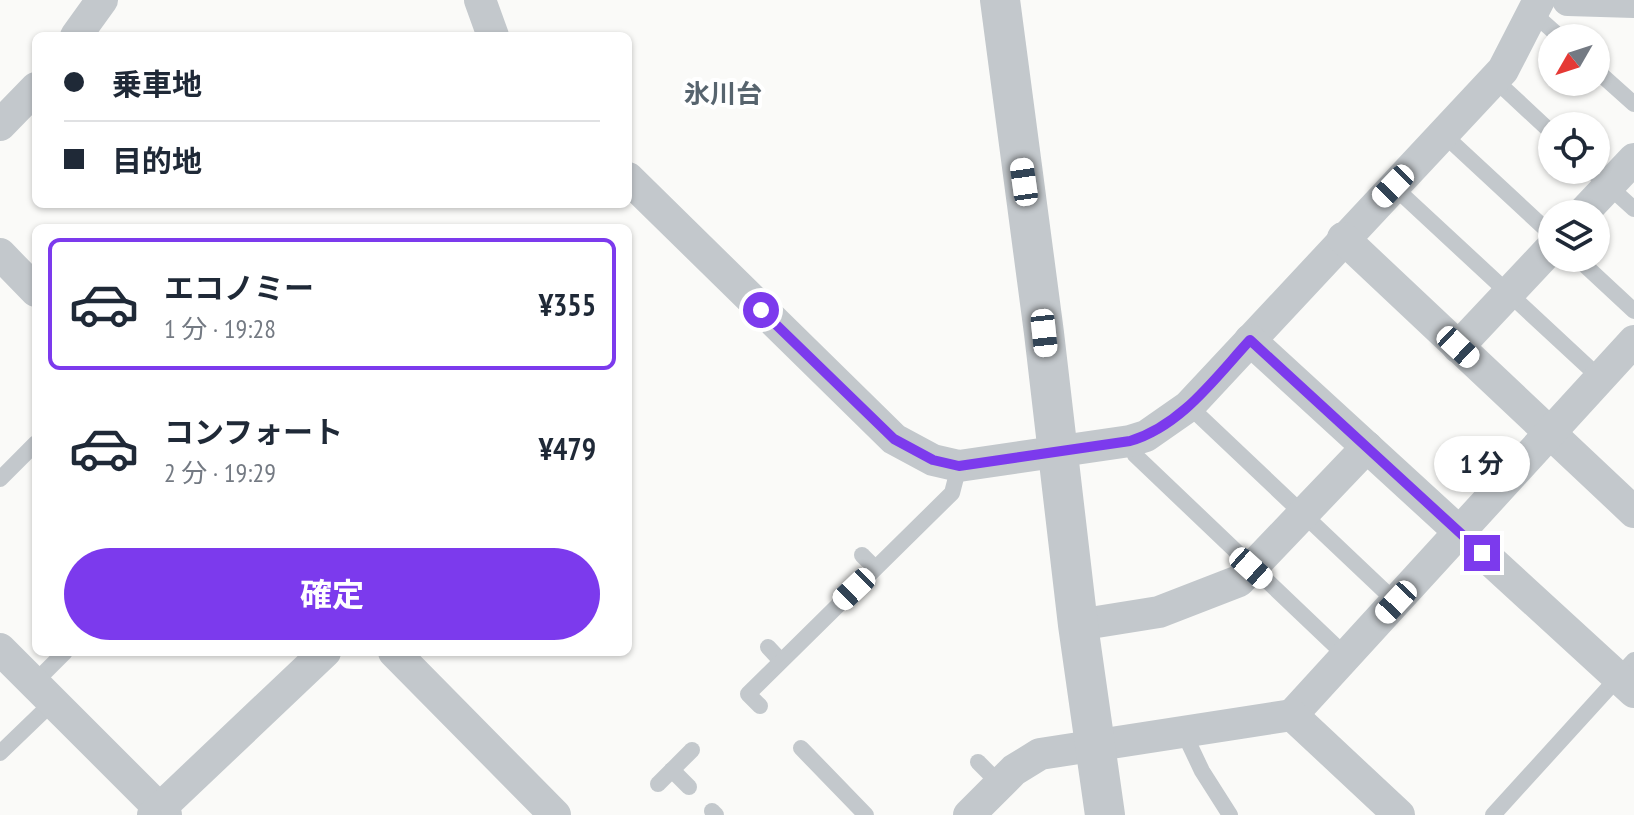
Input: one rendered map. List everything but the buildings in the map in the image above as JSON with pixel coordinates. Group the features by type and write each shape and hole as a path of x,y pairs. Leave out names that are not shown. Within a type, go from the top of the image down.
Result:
{"street":[{"path":"79,32 102,0"},
{"path":"480,0 492,32"},
{"path":"1000,0 1078,625 1105,815"},
{"path":"1568,0 1634,2"},
{"path":"632,182 894,439 933,460 959,466 1130,441 1146,436 1189,406 1503,70 1536,6"},
{"path":"0,125 32,92"},
{"path":"1610,172 1634,159"},
{"path":"1343,238 1634,512"},
{"path":"0,254 32,287"},
{"path":"1458,347 1538,262"},
{"path":"1250,340 1459,532 1629,676"},
{"path":"969,815 989,773 1014,770 1040,754 1292,715 1634,342"},
{"path":"1078,625 1159,612 1239,581 1367,447"},
{"path":"0,649 159,813 321,656"},
{"path":"398,656 555,815"},
{"path":"1292,715 1399,815"}],"lane":[{"path":"1536,6 1550,24"},
{"path":"1494,79 1538,120"},
{"path":"1610,83 1634,104"},
{"path":"1442,133 1538,222"},
{"path":"1607,184 1634,209"},
{"path":"1393,186 1600,378"},
{"path":"1592,272 1634,311"},
{"path":"1189,406 1396,602"},
{"path":"1130,441 1135,455 1346,656"},
{"path":"0,479 32,447"},
{"path":"760,706 748,694 781,661 838,616 875,568 952,493 959,466"},
{"path":"862,555 875,568"},
{"path":"768,647 781,661"},
{"path":"0,753 43,692 63,656"},
{"path":"1493,815 1629,676"},
{"path":"1184,733 1202,771 1230,815"},
{"path":"658,784 688,748"},
{"path":"801,748 866,815"},
{"path":"672,770 689,787"}],"district":[{"name":"氷川台","path":"723,94"}],"route":[{"path":"761,310 894,439 933,460 959,466 1130,441 1146,436 1189,406 1250,340 1482,553"}]}
